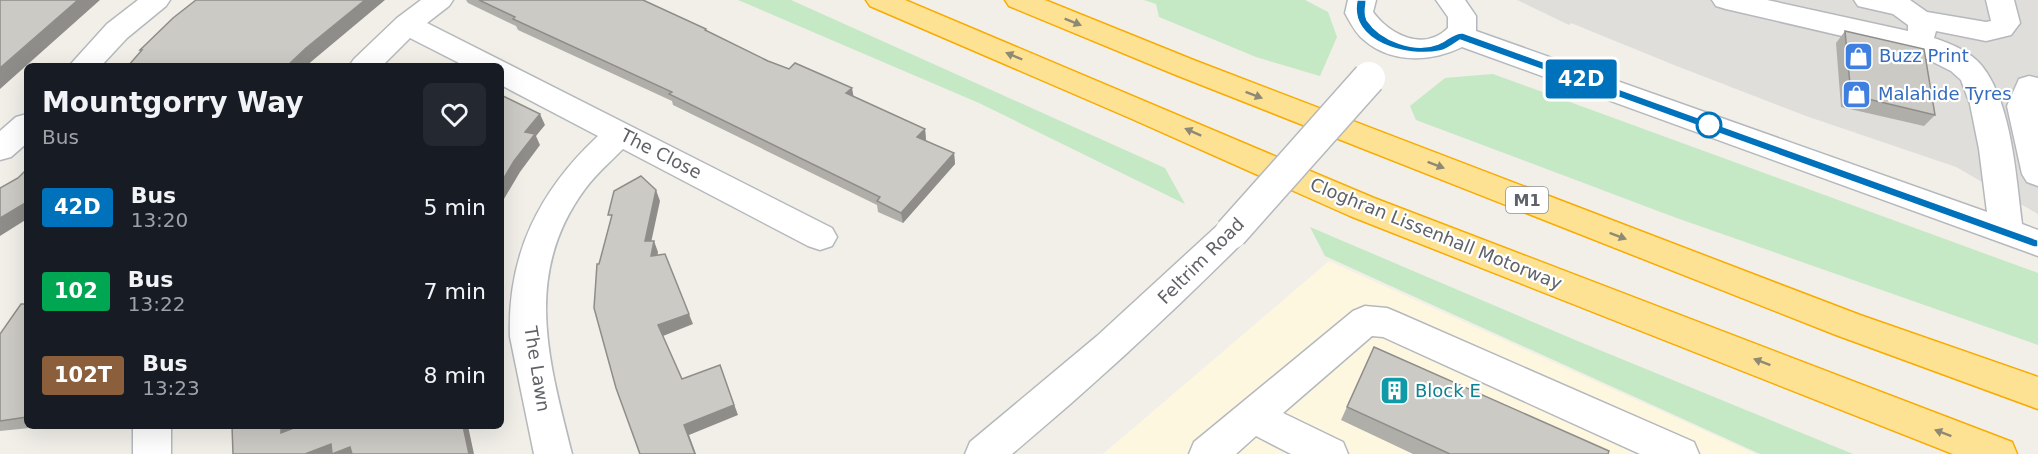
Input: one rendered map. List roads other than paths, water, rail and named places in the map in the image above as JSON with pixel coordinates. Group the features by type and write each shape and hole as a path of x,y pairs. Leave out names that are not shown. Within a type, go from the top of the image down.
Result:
{"highway":[{"name":"Cloghran Lissenhall Motorway","path":"880,0 1362,207 1998,454"},
{"name":"M1","path":"1019,0 1186,68 1848,325 2038,393"}],"street":[{"path":"87,63 117,31 156,0"},
{"path":"367,63 407,25 439,0"},
{"path":"1362,0 1359,13 1363,22 1381,39 1410,49 1439,48 1460,36 1463,26 1462,15 1450,0"},
{"path":"1726,0 1918,32 1942,22 1995,32 2004,27 2006,23 2000,0"},
{"path":"1868,0 1902,7 1918,32 1958,62 1978,82 1982,91 2000,178 2007,232"},
{"path":"407,25 483,63"},
{"path":"1460,36 2038,243"},
{"name":"Feltrim Road","path":"984,454 1056,396 1151,311 1231,233 1369,78 1394,45"},
{"name":"The Close","path":"504,74 820,237"},
{"path":"2038,88 2029,86 2022,106 2038,174"},
{"path":"0,149 24,128"},
{"name":"The Lawn","path":"553,454 536,384 528,335 530,284 544,230 572,182 620,133"},
{"path":"2000,178 2038,188"},
{"path":"1208,454 1365,321 1387,323 1642,446 1680,454"},
{"path":"1253,416 1329,454"},
{"path":"152,429 152,454"}],"place":[{"name":"Buzz Print","path":"1858,56"},
{"name":"Malahide Tyres","path":"1857,94"},
{"name":"Block E","path":"1394,391"}]}
